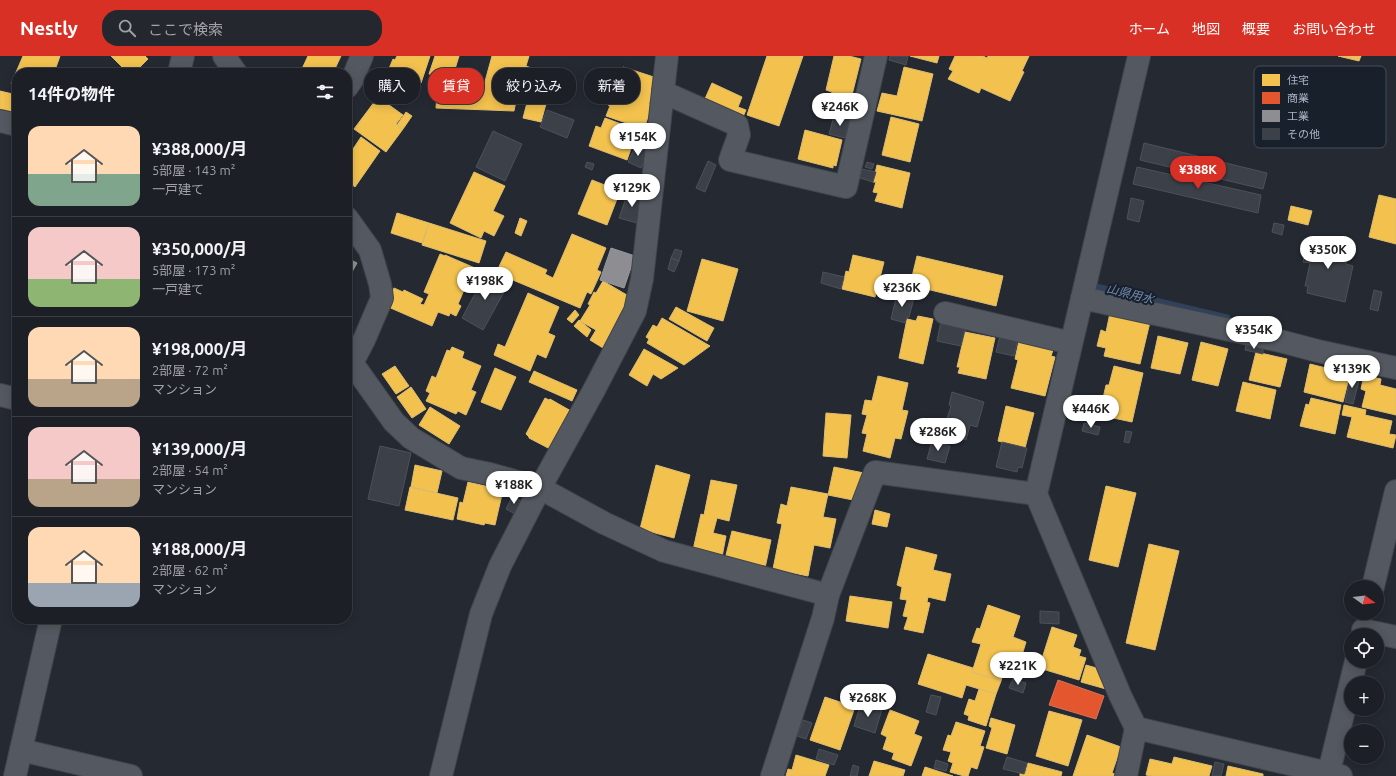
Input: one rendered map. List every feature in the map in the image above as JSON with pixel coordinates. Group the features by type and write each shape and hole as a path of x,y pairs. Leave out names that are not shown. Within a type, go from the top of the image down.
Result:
{"street":[{"path":"180,68 183,56"},
{"path":"224,56 232,68"},
{"path":"352,80 362,56"},
{"path":"441,776 481,614 500,566 635,311 642,279 667,56"},
{"path":"663,92 737,125 739,135 730,160 846,187 876,56"},
{"path":"1126,776 1136,728 1120,695 1036,494 1139,56"},
{"path":"0,121 12,124"},
{"path":"352,225 370,250 380,284 382,298 364,340 352,362 394,422 411,438 461,468 490,474 540,488 604,523 664,551 828,595"},
{"path":"1082,298 1396,368"},
{"path":"945,313 1071,343"},
{"path":"0,395 12,398"},
{"path":"772,776 823,618 828,595 875,472 1036,494"},
{"path":"1375,580 1396,491"},
{"path":"15,776 50,624"},
{"path":"1364,626 1396,637"},
{"path":"1136,728 1333,775 1355,668"},
{"path":"21,750 131,776"}],"building: 住宅":[{"path":"23,56 60,56 56,68 18,68"},
{"path":"111,56 145,56 148,59 139,68 123,68"},
{"path":"308,56 341,56 335,68 302,68"},
{"path":"397,56 430,56 421,83 420,68 389,68 393,59 395,60"},
{"path":"435,56 459,56 455,68 431,68"},
{"path":"492,56 529,56 526,66 531,68 492,68 492,104 515,104 514,111 436,108 436,104 484,104 484,85"},
{"path":"767,56 803,56 779,126 747,115"},
{"path":"834,56 849,56 861,59 849,107 830,103 832,92 826,90"},
{"path":"910,56 939,56 937,63"},
{"path":"955,56 983,56 987,58 988,56 1029,56 1022,71 1024,72 1010,101 981,88 979,93 948,79 953,71 949,69"},
{"path":"1338,56 1361,56 1359,61"},
{"path":"904,67 933,74 922,121 877,111 882,93 897,96"},
{"path":"640,72 657,78 649,104 652,105 644,129 606,116 610,106 608,105 640,104"},
{"path":"712,83 742,97 738,107 746,110 742,119 704,101"},
{"path":"0,91 12,94 12,116 0,112"},
{"path":"373,104 388,104 403,115 396,124 403,129 386,152 354,129"},
{"path":"527,104 546,104 541,122 523,118"},
{"path":"406,112 412,116 403,129 397,125"},
{"path":"891,117 919,124 910,162 882,155"},
{"path":"605,118 629,127 626,137 634,140 627,160 589,146 596,126 601,128"},
{"path":"805,130 842,140 836,166 833,165 833,168 798,159"},
{"path":"361,137 380,151 355,187 352,185 352,150"},
{"path":"877,165 910,173 902,208 875,201 878,193 873,192 876,182 873,182"},
{"path":"474,172 505,186 493,211 504,216 494,236 484,231 481,238 450,223"},
{"path":"592,180 620,191 607,225 578,214"},
{"path":"1379,195 1396,199 1396,244 1369,237"},
{"path":"1291,206 1312,211 1308,225 1288,220"},
{"path":"397,213 429,223 422,243 391,233"},
{"path":"520,218 527,221 521,236 515,233"},
{"path":"429,223 486,241 479,263 422,245"},
{"path":"572,234 606,248 597,270 601,272 591,294 587,292 580,308 496,273 506,252 547,270 545,274 553,278"},
{"path":"440,254 475,268 470,279 473,280 468,292 464,290 458,304 461,306 456,316 450,313 449,316 438,312 432,326 386,306 394,288 403,292 404,290 423,299 420,304 424,305 429,294 424,292"},
{"path":"853,255 884,262 875,297 842,289 846,271 849,272"},
{"path":"917,256 1003,276 996,306 910,285"},
{"path":"702,259 738,269 723,321 687,311"},
{"path":"603,281 632,298 603,348 590,340 596,330 580,321 590,305 588,304 594,292 596,293"},
{"path":"528,293 559,307 548,333 555,336 546,358 537,354 530,371 494,355 498,344 505,347"},
{"path":"676,307 714,328 707,341 669,319"},
{"path":"575,310 579,315 572,323 567,319"},
{"path":"1110,313 1150,322 1140,364 1104,356 1106,348 1097,346 1101,330 1106,332"},
{"path":"918,316 933,319 923,364 899,358 907,319 916,321"},
{"path":"662,318 710,346 684,365 647,343 649,339 646,337 653,325 657,327"},
{"path":"579,320 591,330 587,337 574,326"},
{"path":"965,332 995,338 986,379 958,373 960,367 957,367"},
{"path":"1158,336 1188,343 1180,374 1151,368"},
{"path":"1019,341 1053,350 1051,356 1055,357 1045,396 1011,388 1018,360 1015,359"},
{"path":"1201,342 1228,349 1218,386 1192,380"},
{"path":"452,347 464,352 462,358 481,366 471,390 476,392 466,415 458,411 456,414 426,401 430,393 426,391 432,376 436,378 447,350 450,351"},
{"path":"644,349 678,368 661,379 653,374 647,386 629,375"},
{"path":"1256,352 1287,359 1280,387 1249,380"},
{"path":"1310,364 1350,374 1343,402 1304,392"},
{"path":"395,366 409,386 396,394 382,374"},
{"path":"1114,366 1143,373 1132,422 1104,416 1107,404 1102,403 1106,385 1109,385"},
{"path":"495,368 516,377 501,410 481,402"},
{"path":"534,371 577,390 572,401 529,382"},
{"path":"1364,375 1381,379 1380,385 1396,389 1396,415 1362,407 1366,391 1361,389"},
{"path":"878,376 908,383 902,410 908,411 901,439 895,438 890,458 863,451 867,434 862,433 867,415 862,414 865,400 872,401"},
{"path":"1243,382 1276,390 1270,419 1236,411"},
{"path":"411,387 426,409 412,418 397,397"},
{"path":"545,398 550,399 571,411 550,449 529,438 526,434"},
{"path":"1311,398 1341,405 1335,434 1300,426 1306,404 1309,405"},
{"path":"1344,405 1366,410 1365,415 1392,421 1389,434 1396,435 1393,448 1347,437 1352,417 1342,415"},
{"path":"1006,406 1034,413 1025,448 998,441"},
{"path":"430,407 460,426 449,444 419,425"},
{"path":"826,413 851,415 847,458 823,456"},
{"path":"415,465 442,471 437,493 411,487"},
{"path":"656,465 690,475 674,538 640,529"},
{"path":"834,467 864,473 858,501 828,495"},
{"path":"711,480 737,485 729,521 717,518 713,533 726,536 722,557 693,550 701,514 704,515"},
{"path":"468,482 503,490 495,525 485,523 484,525 457,519 460,502 463,503"},
{"path":"1106,486 1136,493 1118,567 1089,560"},
{"path":"410,487 458,498 453,520 405,510"},
{"path":"791,487 828,494 823,517 836,519 830,548 814,545 808,576 773,569 782,524 777,523 781,504 787,506"},
{"path":"875,510 890,514 887,527 872,524"},
{"path":"732,531 771,540 765,568 725,559"},
{"path":"1149,544 1179,551 1155,650 1126,643"},
{"path":"906,547 937,555 933,570 951,574 945,601 928,597 927,602 930,603 923,633 904,629 908,617 903,616 907,600 900,599 902,587 897,585"},
{"path":"850,596 892,602 888,628 846,621"},
{"path":"988,605 1020,616 1013,637 1026,642 1019,665 1007,661 1001,681 972,672 981,644 972,642 977,628 980,629"},
{"path":"1052,627 1077,635 1073,647 1081,650 1079,656 1086,658 1079,680 1039,668"},
{"path":"928,654 973,668 972,672 1001,681 996,694 966,685 962,698 918,684"},
{"path":"1086,665 1100,669 1106,689 1081,682"},
{"path":"979,689 996,694 986,726 968,720 969,716 964,714 969,699 975,701"},
{"path":"825,697 855,707 840,750 810,740"},
{"path":"890,710 919,721 914,734 922,737 911,766 892,759 894,753 883,749 887,737 881,734"},
{"path":"1049,711 1082,720 1068,766 1036,756"},
{"path":"991,718 1015,725 1007,754 986,748 992,728 989,726"},
{"path":"956,722 985,731 980,746 984,747 977,769 971,767 968,776 950,772 953,763 948,761 951,752 943,750 948,735 951,736"},
{"path":"1087,735 1121,747 1112,773 1116,774 1115,776 1073,776"},
{"path":"796,755 829,765 825,776 786,776 788,769 792,770"},
{"path":"1174,757 1212,766 1209,776 1146,775 1150,759 1172,764"},
{"path":"874,761 905,770 903,776 869,776"},
{"path":"1028,763 1062,772 1061,776 1020,776 1020,773 1025,774"},
{"path":"1228,766 1263,774 1263,776 1226,776"},
{"path":"925,767 953,776 922,776"}],"building: 商業":[{"path":"1058,680 1104,696 1096,719 1049,705"}],"building: 工業":[{"path":"611,248 635,256 624,288 600,280"},
{"path":"352,260 357,263 352,272"}],"building: その他":[{"path":"890,56 908,56 906,65 889,60"},
{"path":"547,110 574,120 567,138 540,127"},
{"path":"834,116 850,119 845,138 829,134"},
{"path":"493,131 522,144 505,181 476,167"},
{"path":"1144,143 1267,173 1263,189 1140,160"},
{"path":"636,145 649,152 641,168 628,162"},
{"path":"708,161 716,165 705,192 696,188"},
{"path":"587,162 594,164 592,170 585,167"},
{"path":"867,162 874,164 872,169 865,167"},
{"path":"1137,167 1261,195 1258,213 1133,184"},
{"path":"862,169 876,172 873,182 860,178"},
{"path":"628,192 646,198 637,223 619,218"},
{"path":"1131,198 1144,201 1139,222 1127,219"},
{"path":"1274,223 1284,225 1282,235 1272,232"},
{"path":"1308,239 1349,248 1346,264 1353,266 1345,302 1307,293 1308,286 1305,286 1310,263 1303,262"},
{"path":"675,249 682,251 679,261 671,258"},
{"path":"671,258 679,261 674,272 668,269"},
{"path":"823,272 844,277 841,289 821,283"},
{"path":"486,273 508,285 483,330 462,318"},
{"path":"1374,290 1382,292 1378,311 1370,309"},
{"path":"897,294 914,298 909,317 907,317 905,323 891,319"},
{"path":"941,321 966,326 961,346 937,341"},
{"path":"1000,336 1018,340 1014,356 996,352"},
{"path":"1246,345 1263,349 1263,354 1245,350"},
{"path":"1351,375 1360,377 1353,404 1345,402"},
{"path":"952,392 984,402 977,427 970,425 966,440 956,437 957,432 944,428 951,406 949,405"},
{"path":"1084,423 1100,427 1098,435 1082,431"},
{"path":"1126,431 1132,432 1129,443 1124,442"},
{"path":"932,441 950,446 945,463 927,459"},
{"path":"1002,442 1027,448 1022,468 1018,467 1017,472 996,467"},
{"path":"380,446 411,453 399,506 368,499"},
{"path":"512,497 521,501 515,514 506,509"},
{"path":"1040,611 1059,612 1059,624 1040,623"},
{"path":"1013,679 1026,683 1023,693 1009,688"},
{"path":"931,695 941,697 936,715 926,712"},
{"path":"861,703 882,709 875,733 854,726"},
{"path":"803,720 812,723 806,739 797,736"},
{"path":"819,749 838,755 834,765 816,759"},
{"path":"1007,757 1027,763 1024,774 1003,769"},
{"path":"936,760 948,764 946,771 934,768"},
{"path":"1215,762 1224,764 1221,776 1212,776"},
{"path":"853,765 859,767 857,776 850,776"}],"waterway":[{"name":"山県用水","path":"1094,280 1093,285 1096,287 1227,318"}]}
